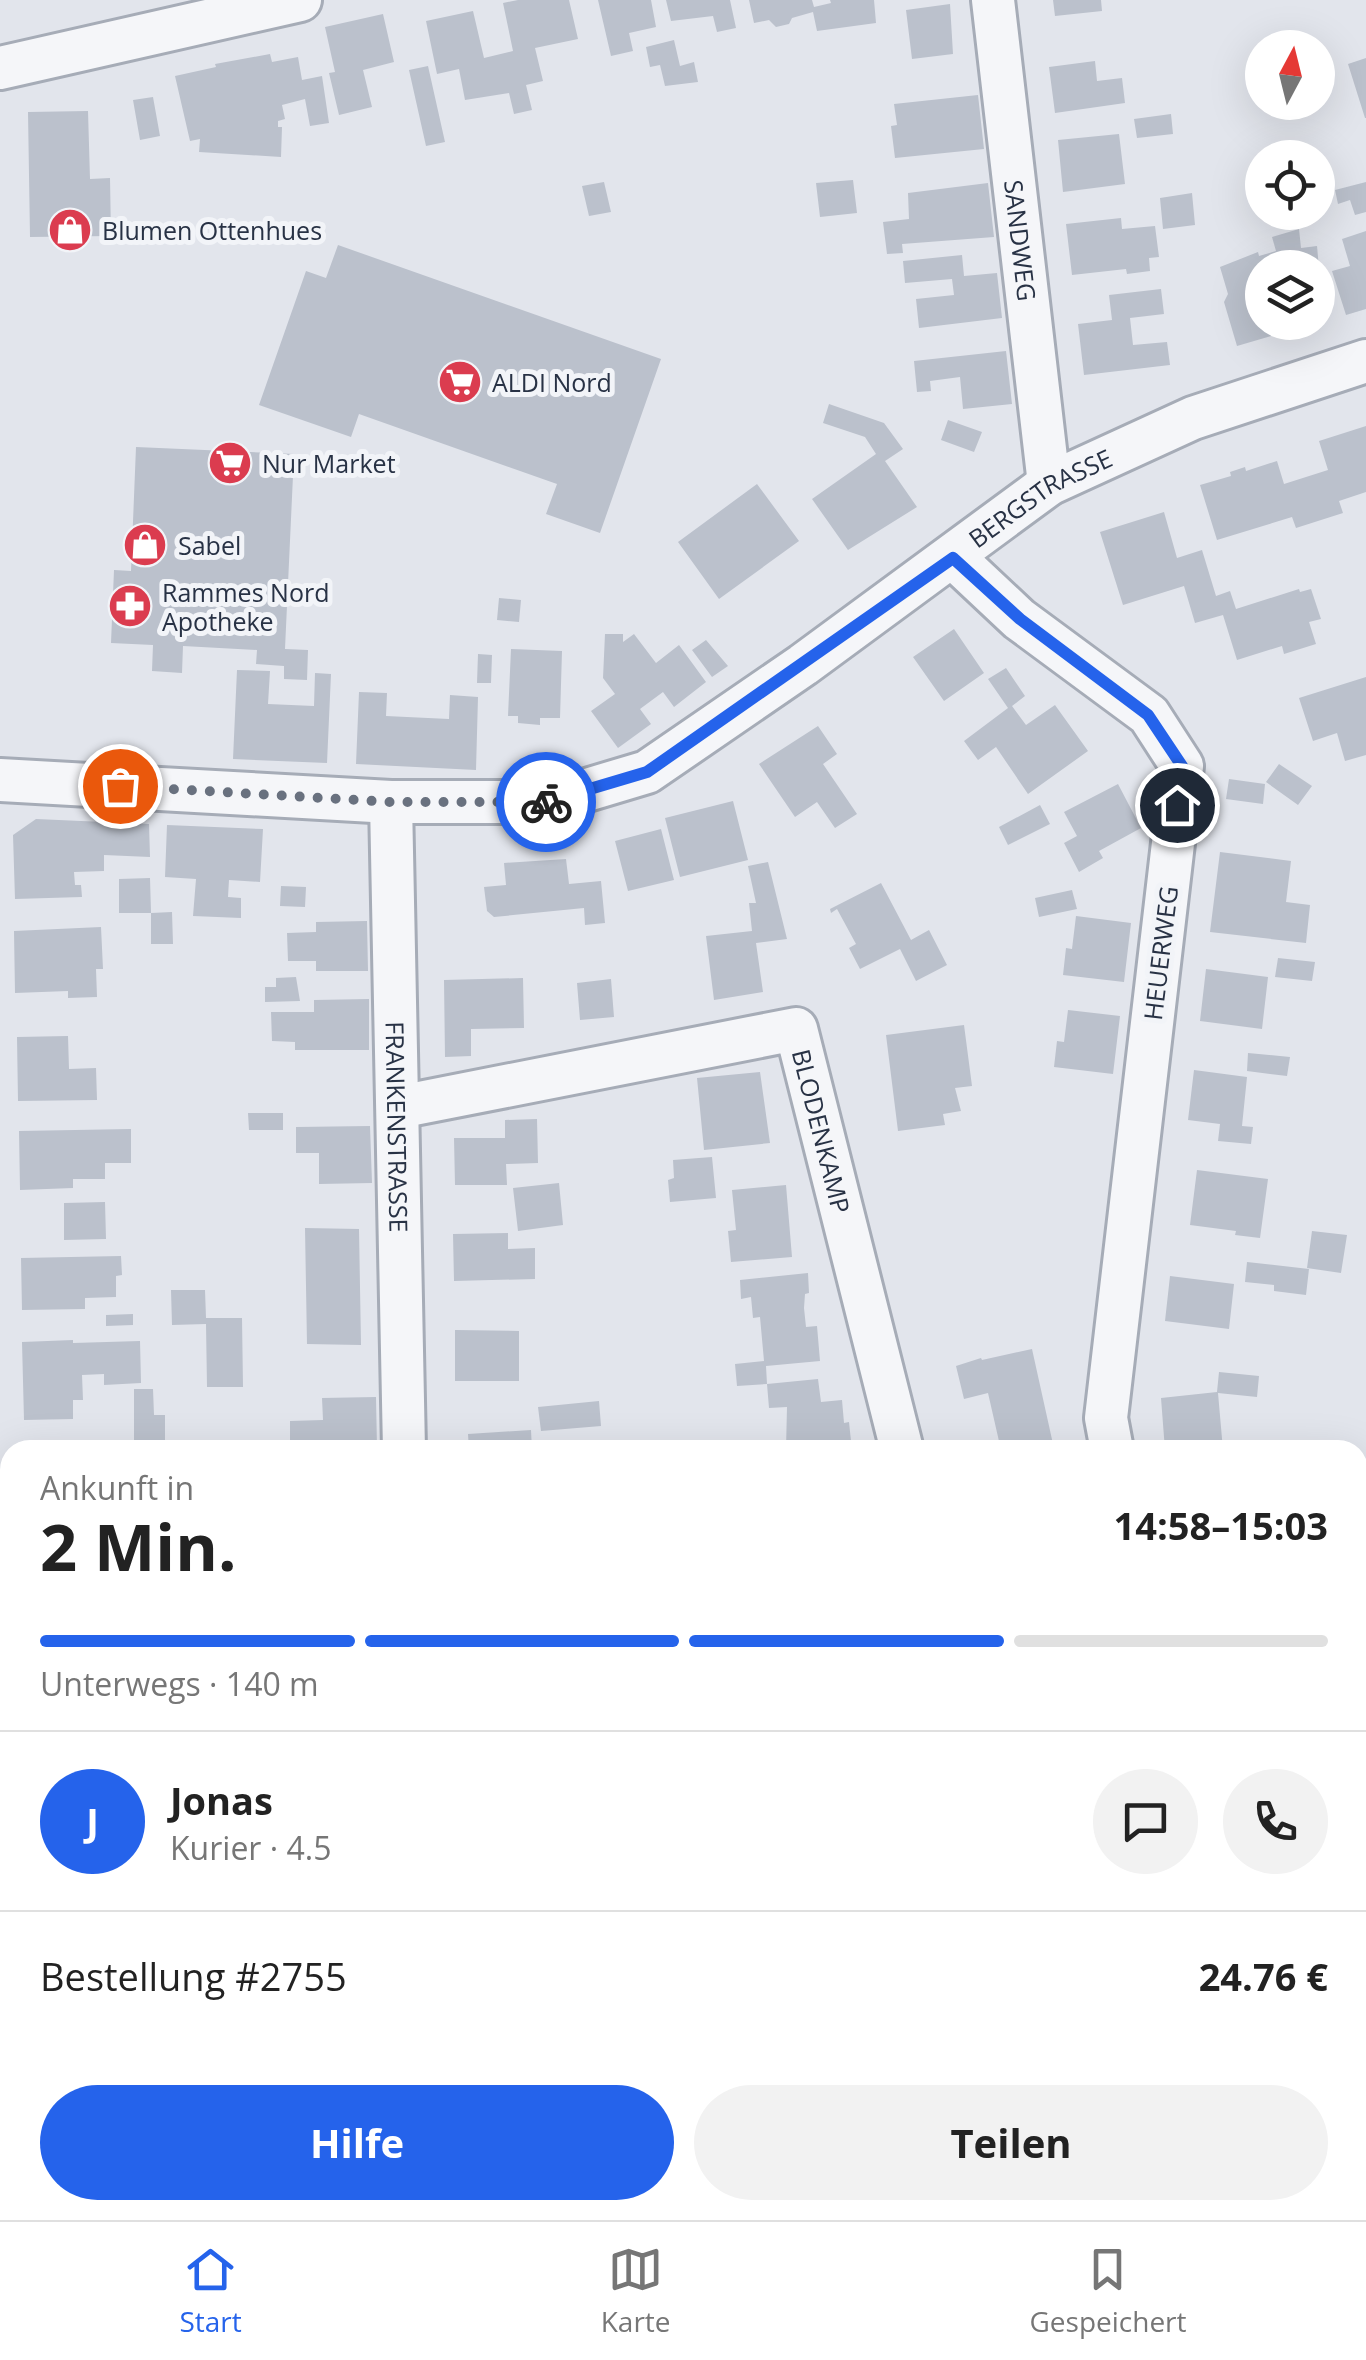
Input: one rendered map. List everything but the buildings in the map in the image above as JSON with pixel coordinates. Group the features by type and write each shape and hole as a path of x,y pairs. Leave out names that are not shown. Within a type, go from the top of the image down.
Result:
{"street":[{"path":"0,68 300,0"},
{"name":"SANDWEG","path":"992,0 1049,484"},
{"name":"BERGSTRASSE","path":"0,780 391,802 547,802 647,772 953,558 1049,484 1193,418 1366,361"},
{"name":"HEUERWEG","path":"953,558 1020,619 1148,715 1182,766 1106,1418 1110,1440"},
{"name":"FRANKENSTRASSE","path":"391,802 404,1440"},
{"name":"BLODENKAMP","path":"399,1107 796,1028 899,1440"}],"way so far":[{"path":"120,786 391,802 546,802"}],"place":[{"name":"Blumen Ottenhues","path":"70,230"},
{"name":"ALDI Nord","path":"460,382"},
{"name":"Nur Market","path":"230,463"},
{"name":"Sabel","path":"145,545"},
{"name":"Rammes Nord Apotheke","path":"130,606"}],"route":[{"path":"546,802 647,772 953,558 1020,619 1148,715 1182,766 1177,805"}]}
